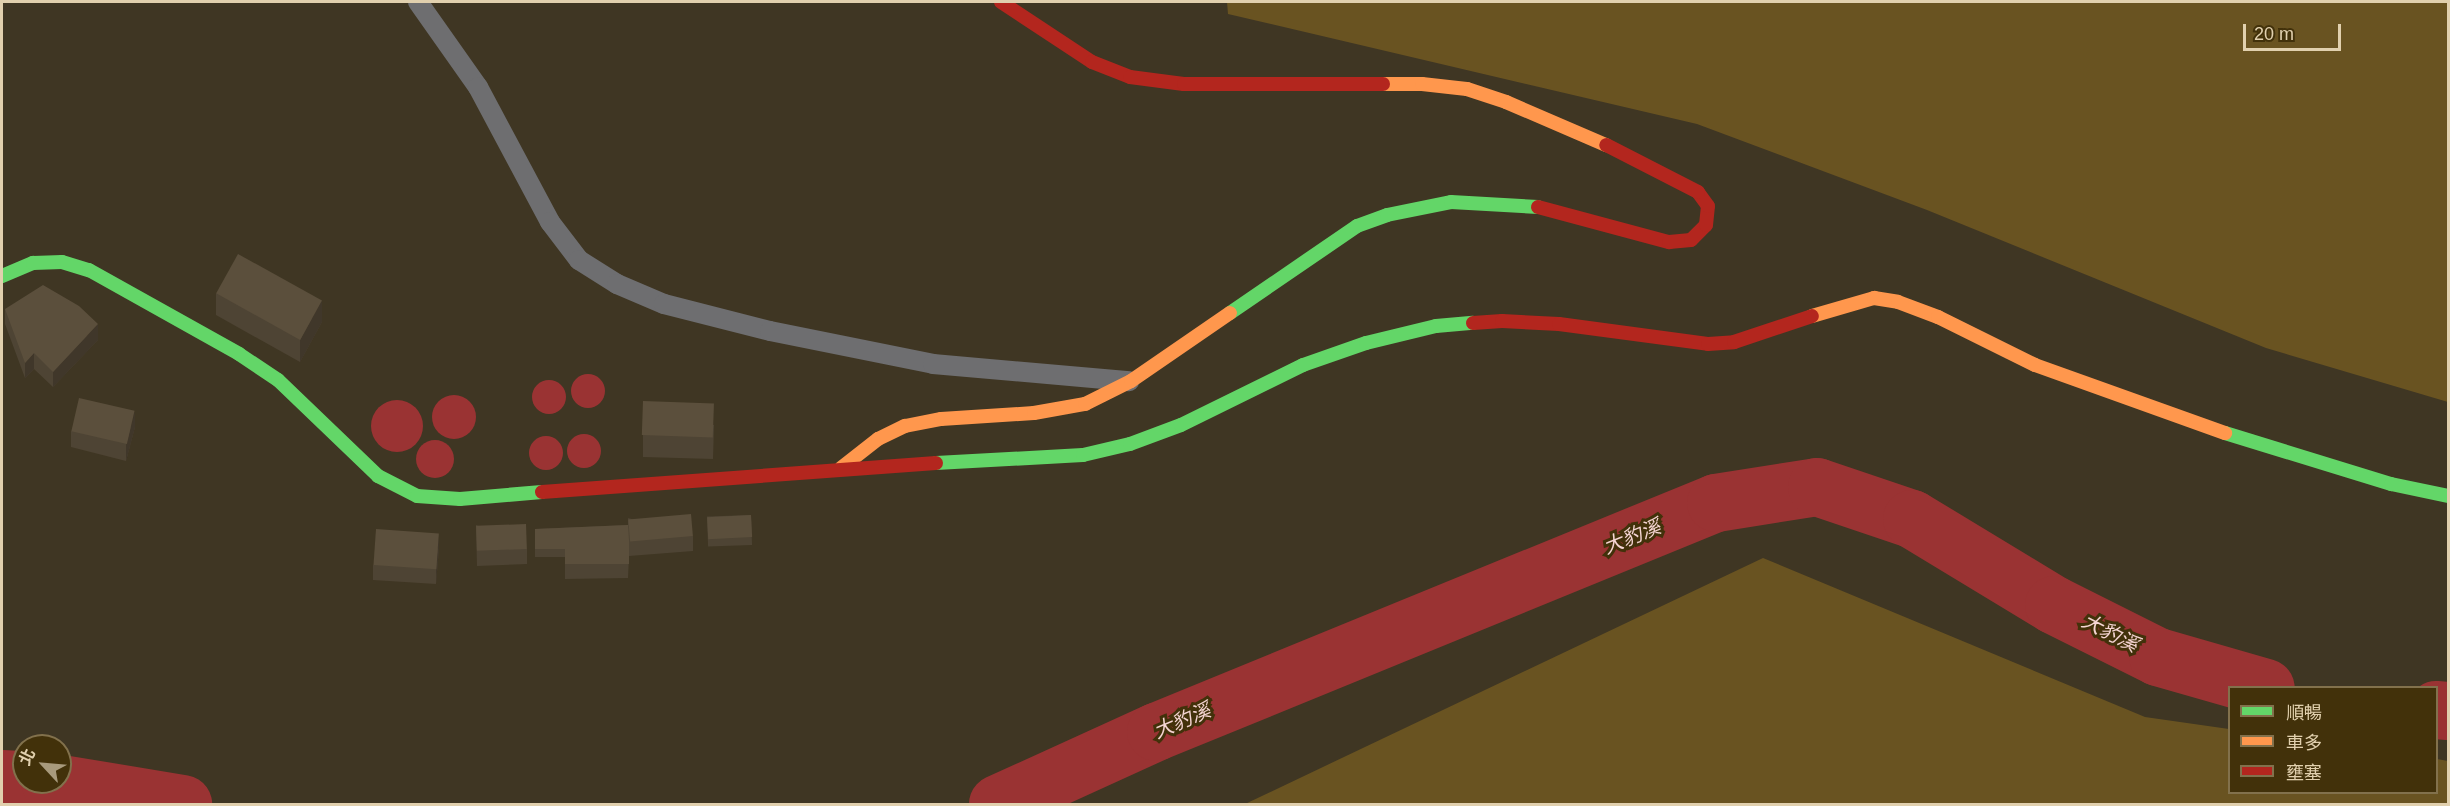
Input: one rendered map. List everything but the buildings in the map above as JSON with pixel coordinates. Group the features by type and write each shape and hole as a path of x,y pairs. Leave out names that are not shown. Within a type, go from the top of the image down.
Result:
{"street":[{"path":"842,468 878,439 905,426 941,419 1034,413 1084,404 1131,381 1357,226 1387,215 1451,202 1534,206 1669,242 1692,240 1706,225 1708,206 1698,192 1628,155 1506,102 1467,89 1422,84 1184,84 1130,77 1092,62 1001,2"},
{"path":"2,276 33,263 62,262 89,270 239,354 278,380 378,476 417,496 460,498 842,468 1083,455 1121,447 1181,425 1303,365 1366,344 1436,326 1502,321 1559,324 1707,344 1734,342 1851,303 1874,298 1898,302 1938,317 2035,364 2133,402 2307,460 2391,484 2448,496"}],"lane":[{"path":"418,2 478,87 550,222 579,260 617,284 664,304 770,331 933,364 1131,381"}],"shaded area":[{"path":"1227,2 2448,2 2448,402 2266,348 1927,210 1697,124 1228,14"},
{"path":"588,374 600,379 605,391 600,403 588,408 576,403 571,391 576,379"},
{"path":"549,380 561,385 566,397 561,409 549,414 537,409 532,397 537,385"},
{"path":"454,395 463,396 470,401 475,408 475,426 470,433 463,438 454,439 445,438 438,433 433,426 432,417 433,408 438,401 445,396"},
{"path":"392,400 402,400 416,407 423,426 416,445 402,452 392,452 382,448 375,441 371,431 371,421 375,411 382,404"},
{"path":"584,434 596,439 601,451 596,463 584,468 572,463 567,451 572,439"},
{"path":"546,436 558,441 563,453 558,465 546,470 534,465 529,453 534,441"},
{"path":"435,440 448,446 454,459 448,472 435,478 422,472 416,459 422,446"},
{"path":"1763,558 2145,717 2228,729 2228,794 2438,794 2438,759 2448,761 2448,804 1245,804"}],"waterway":[{"name":"大豹溪","path":"998,804 1156,732 1716,503 1817,487 1912,519 2054,605 2158,657 2259,686"},
{"name":"大豹溪","path":"2438,710 2448,711"},
{"name":"大豹溪","path":"2,779 12,779"},
{"name":"大豹溪","path":"72,786 183,804"}],"traffic: fast":[{"path":"1230,313 1357,226 1387,215 1451,202 1538,207"},
{"path":"2,276 33,263 62,262 89,270 239,354 278,380 378,476 417,496 460,499 542,492"},
{"path":"936,463 1083,455 1130,444 1181,425 1303,365 1366,343 1436,326 1473,323"},
{"path":"2225,433 2391,484 2448,496"}],"traffic: slow":[{"path":"1383,84 1422,84 1467,89 1506,102 1606,145"},
{"path":"1812,316 1874,298 1898,302 1938,317 2035,365 2225,433"},
{"path":"841,468 878,439 905,426 941,419 1034,413 1085,404 1131,381 1230,313"}],"traffic: jam":[{"path":"1001,2 1092,62 1130,77 1184,84 1383,84"},
{"path":"1538,207 1669,242 1691,240 1706,225 1708,206 1698,192 1606,145"},
{"path":"1473,323 1502,321 1559,324 1708,344 1734,342 1812,316"},
{"path":"542,492 936,463"}]}
